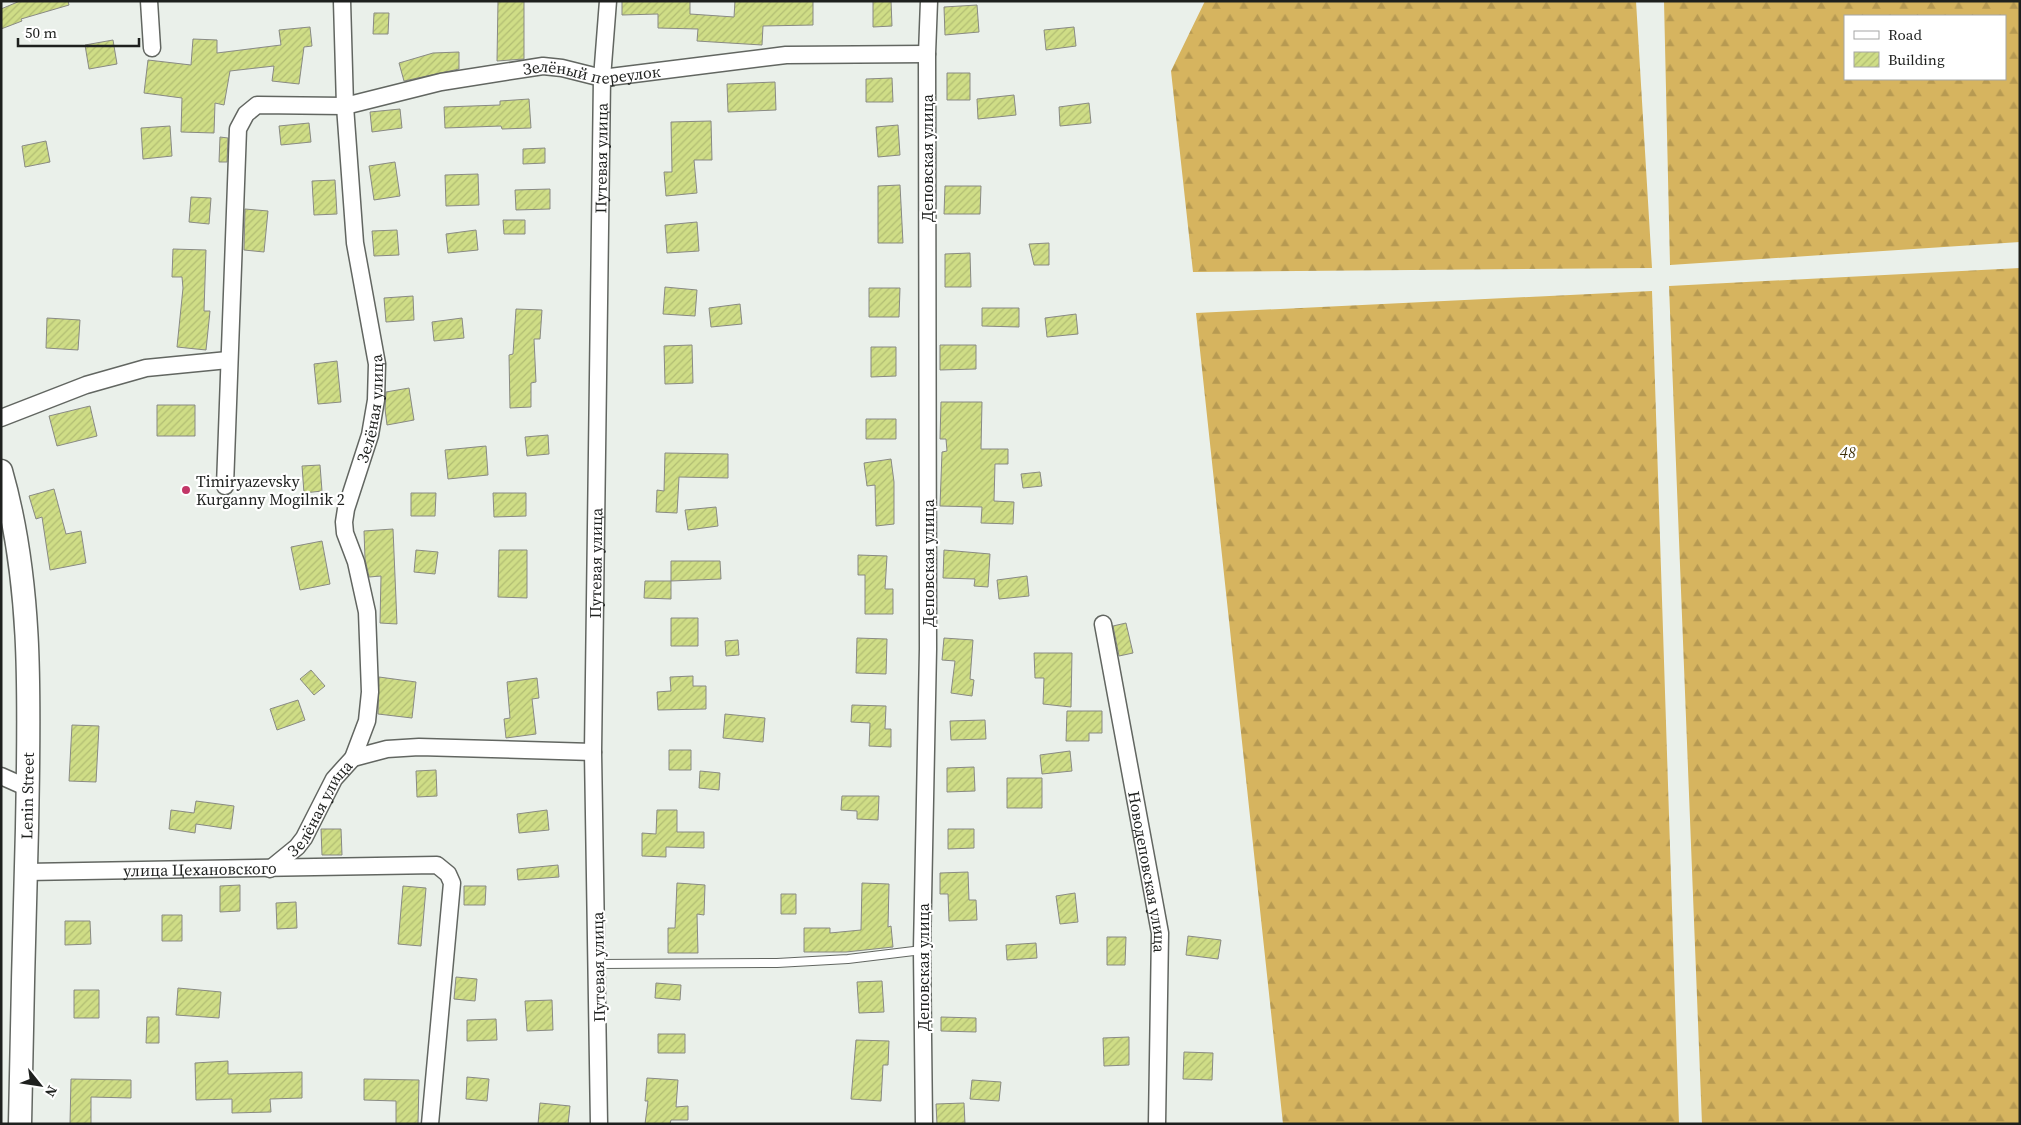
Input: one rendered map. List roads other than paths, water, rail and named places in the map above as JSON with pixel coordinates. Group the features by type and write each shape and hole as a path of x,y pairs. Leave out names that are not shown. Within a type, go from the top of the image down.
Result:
{"street":[{"path":"149,1 152,48"},
{"name":"Зелёная улица","path":"270,869 290,853 304,838 334,779 353,758 367,721 370,692 366,612 356,562 345,533 344,522 346,509 370,435 376,400 377,364 355,243 345,106 342,1"},
{"name":"Путевая улица","path":"600,1124 599,964 594,752 602,78 608,1"},
{"name":"Деповская улица","path":"924,1124 922,950 928,649 927,54 929,1"},
{"name":"Зелёный переулок","path":"228,360 238,129 246,114 257,105 345,106 441,82 543,66 562,68 602,78 786,55 927,54"},
{"path":"1,418 86,385 146,368 228,360 225,486"},
{"name":"Lenin Street","path":"1,471 19,544 22,574 28,743 20,1124"},
{"name":"Новодеповская улица","path":"1102,624 1160,933 1157,1124"},
{"path":"353,758 387,749 419,747 594,752"},
{"path":"1,776 28,788"},
{"name":"улица Цехановского","path":"26,872 437,865 448,874 452,883 430,1124"}],"lane":[{"path":"599,964 777,963 848,959 922,950"}],"place":[{"name":"Timiryazevsky Kurganny Mogilnik 2","path":"186,490"}],"park label":[{"name":"48","path":"1848,452"}]}
